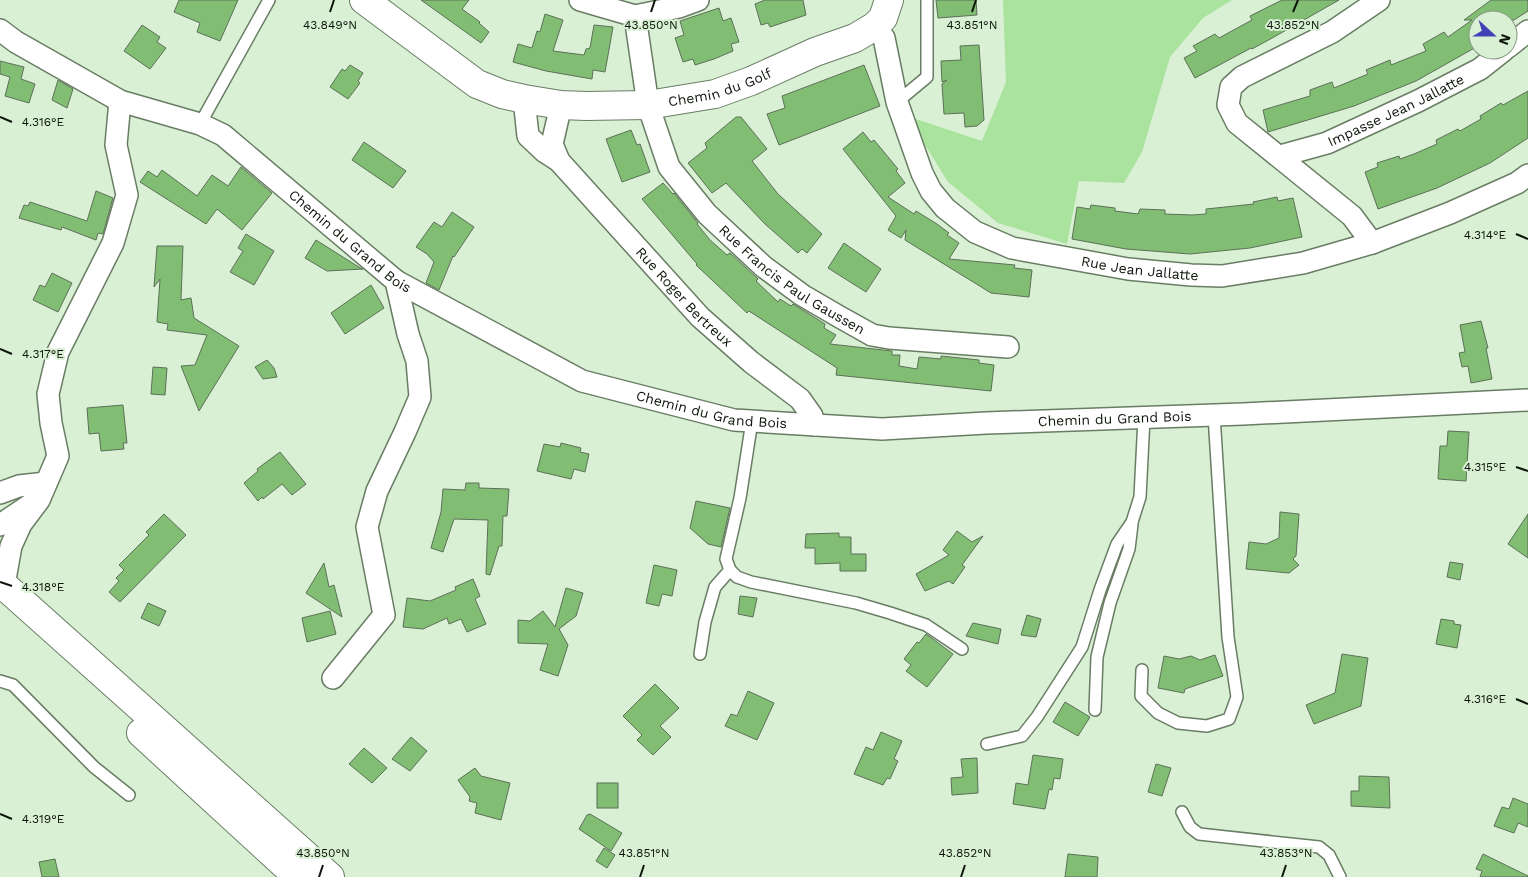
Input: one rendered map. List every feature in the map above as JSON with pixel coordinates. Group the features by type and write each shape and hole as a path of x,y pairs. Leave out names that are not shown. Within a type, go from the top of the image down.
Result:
{"main road":[{"path":"364,0 477,84 502,94 524,99"},
{"name":"Chemin du Golf","path":"524,99 561,105 648,105 715,94 751,81 815,52 855,38 875,26 883,18 889,0"},
{"path":"1,590 298,877"},
{"path":"1,590 330,877"}],"street":[{"path":"580,0 635,16 679,7 698,0"},
{"path":"1372,244 1352,216 1237,123 1228,105 1230,87 1242,77 1332,32 1379,0"},
{"name":"Rue Francis Paul Gaussen","path":"635,16 648,105 669,167 707,214 764,267 802,295 872,336 1008,347"},
{"name":"Rue Jean Jallatte","path":"875,26 884,38 897,102 930,191 945,208 976,232 1012,248 1128,269 1222,276 1303,262 1372,244 1450,214 1517,183 1528,175"},
{"name":"Chemin du Grand Bois","path":"0,30 16,42 120,101 200,124 223,135 396,281 582,381 734,420 882,429 1528,400"},
{"path":"1518,39 1528,31"},
{"name":"Impasse Jean Jallatte","path":"1280,156 1327,143 1418,101 1480,69 1491,60"},
{"name":"Rue Roger Bertreux","path":"524,99 528,136 545,152 559,161 700,317 751,362 800,399 812,416 814,425"},
{"path":"1,590 10,546 21,524 43,492 58,456 51,423 48,394 58,352 113,243 127,195 116,145 120,101"},
{"name":"Rue Roger Bertreux","path":"559,161 552,144 561,105"},
{"path":"333,678 384,615 367,527 377,491 420,397 417,361 408,334 396,281"},
{"path":"0,493 19,486 43,492"},
{"path":"0,525 43,492"}],"lane":[{"path":"200,124 269,0"},
{"path":"897,102 927,76 927,0"},
{"path":"1142,670 1141,696 1158,714 1178,724 1207,726 1228,718 1237,698 1228,637 1214,415"},
{"path":"1095,710 1096,657 1110,603 1129,549 1132,522 1140,497 1144,418"},
{"path":"752,421 740,498 726,559 730,570 737,577 751,582 856,603 926,624 962,649"},
{"path":"987,744 1022,736 1037,717 1082,647 1117,544 1132,522"},
{"path":"700,654 705,622 715,587 730,570"},
{"path":"0,681 13,685 94,767 129,795"},
{"path":"1182,812 1190,827 1199,834 1319,847 1330,855 1340,877"}],"green space":[{"path":"1003,0 1232,0 1203,18 1170,57 1142,152 1124,183 1079,181 1067,244 998,223 948,182 914,127 913,118 982,141 1006,82"}],"building":[{"path":"179,0 238,0 220,41 197,32 200,23 174,12"},
{"path":"421,0 469,0 462,9 480,22 489,32 481,43"},
{"path":"765,0 803,0 806,15 770,27 768,23 761,25 755,4"},
{"path":"936,0 976,0 977,15 938,18"},
{"path":"1282,0 1339,0 1252,49 1195,78 1184,58 1197,51 1193,46 1215,34 1219,38 1252,20 1250,16"},
{"path":"1491,0 1528,0 1528,11 1518,17 1518,10 1478,10"},
{"path":"719,8 723,21 731,18 739,42 731,44 733,51 695,65 693,59 683,62 675,38 684,35 680,21"},
{"path":"545,14 563,20 553,51 584,55 586,49 590,48 594,25 613,27 605,72 593,70 592,79 546,71 513,62 518,44 532,48 537,31 540,32"},
{"path":"1468,23 1468,52 1416,81 1354,106 1268,132 1263,110 1310,96 1310,90 1332,82 1334,88 1368,74 1366,70 1390,60 1391,65 1426,51 1423,44 1444,32 1448,37"},
{"path":"142,25 160,37 157,42 166,48 150,69 124,51"},
{"path":"979,45 984,120 977,126 965,127 964,113 944,114 942,84 947,80 942,82 941,61 961,60 960,46"},
{"path":"0,61 24,67 21,79 35,84 29,103 5,96 10,77 0,74"},
{"path":"350,65 363,73 358,81 360,83 348,99 330,87 342,69 345,71"},
{"path":"864,65 880,106 779,145 767,114 785,108 782,96"},
{"path":"58,80 73,89 67,108 52,100"},
{"path":"1528,91 1528,138 1490,163 1437,188 1378,209 1365,172 1378,167 1377,163 1399,156 1400,159 1437,144 1436,140 1458,129 1460,131 1481,119 1480,116 1501,103 1503,105"},
{"path":"736,117 741,117 767,149 752,161 778,194 822,234 807,253 802,249 798,253 765,224 726,183 712,193 688,163 707,148 705,143"},
{"path":"631,130 637,145 640,144 650,172 622,182 606,139"},
{"path":"863,132 871,142 874,140 898,169 896,171 905,183 888,197 914,214 916,211 937,224 949,233 947,235 959,243 949,259 1015,265 1014,268 1032,270 1029,297 991,293 905,240 906,230 901,238 888,230 896,216 843,149"},
{"path":"364,142 406,171 393,188 352,160"},
{"path":"241,167 272,193 242,230 217,209 206,224 140,182 148,171 157,177 162,170 197,196 212,175 228,186"},
{"path":"663,183 674,193 710,240 727,255 730,253 758,279 756,281 778,302 780,299 791,306 793,304 825,324 824,328 836,335 830,344 892,351 892,355 900,355 899,366 917,369 919,357 941,359 941,356 979,360 979,363 994,365 991,391 836,375 837,368 749,311 747,313 696,265 642,199"},
{"path":"96,191 113,198 103,234 98,233 96,240 62,227 61,230 19,218 24,205 28,206 30,202 87,221"},
{"path":"1277,197 1278,201 1293,198 1302,237 1250,248 1190,254 1126,249 1072,239 1077,207 1090,209 1091,205 1115,208 1115,211 1138,214 1140,209 1165,210 1165,214 1192,215 1206,214 1206,209 1254,204 1253,202"},
{"path":"452,212 474,227 453,256 439,290 426,283 434,262 427,254 416,247 434,222 442,227"},
{"path":"246,234 274,251 254,285 230,272 243,251 238,248"},
{"path":"316,240 363,269 327,271 305,258"},
{"path":"844,243 881,269 866,292 828,268"},
{"path":"157,246 183,246 181,300 191,298 194,318 239,346 199,411 181,366 195,365 207,335 167,330 168,324 157,322 160,279 154,287"},
{"path":"52,273 72,283 58,312 33,300 40,285 45,287"},
{"path":"371,285 384,308 345,334 331,313"},
{"path":"1481,321 1488,348 1486,348 1492,379 1471,383 1468,366 1462,367 1459,353 1465,352 1460,325"},
{"path":"267,360 274,368 277,377 263,379 255,367"},
{"path":"153,367 167,368 165,395 151,394"},
{"path":"123,405 127,443 123,443 124,449 101,451 99,433 89,434 87,408"},
{"path":"1448,431 1469,432 1466,481 1438,479 1440,446 1447,446"},
{"path":"561,443 581,448 580,452 589,454 585,472 574,469 571,479 537,471 544,444 560,447"},
{"path":"280,452 306,484 292,495 282,484 258,501 244,483 258,471 257,469"},
{"path":"466,483 479,483 479,488 509,489 507,516 503,516 502,546 499,546 490,575 486,574 488,520 454,519 443,552 431,548 441,512 443,489 465,490"},
{"path":"696,501 730,508 721,547 708,544 690,528"},
{"path":"1280,512 1299,514 1296,556 1293,559 1299,565 1289,573 1246,569 1249,542 1266,544 1279,538"},
{"path":"164,514 186,535 120,602 109,592 119,581 116,578 124,570 119,565 149,535 146,532"},
{"path":"1528,514 1528,558 1508,544"},
{"path":"957,531 972,542 983,536 962,565 965,567 953,584 949,581 925,591 916,574 949,555 943,550"},
{"path":"839,533 839,537 851,537 851,554 866,554 866,571 840,571 840,563 815,564 815,548 805,548 806,534"},
{"path":"1450,562 1463,564 1460,580 1447,577"},
{"path":"324,563 329,587 334,585 342,617 306,593"},
{"path":"654,565 677,570 672,596 662,594 659,606 646,603"},
{"path":"473,579 480,596 475,599 486,624 467,632 461,619 449,624 447,618 423,629 403,627 407,598 430,601 456,590 455,587"},
{"path":"566,588 583,593 576,616 559,629 568,645 558,676 540,670 548,644 518,643 518,620 530,621 543,611 555,627"},
{"path":"740,596 757,598 753,617 738,614"},
{"path":"148,603 166,611 159,626 141,618"},
{"path":"330,611 336,634 307,642 302,618"},
{"path":"1027,615 1041,619 1036,637 1021,635"},
{"path":"1441,619 1454,621 1454,624 1461,625 1457,648 1436,644"},
{"path":"973,623 1001,629 998,644 966,636"},
{"path":"926,634 953,654 927,687 906,671 911,665 904,659"},
{"path":"1342,654 1368,658 1361,706 1314,724 1306,705 1335,693"},
{"path":"1215,655 1223,676 1185,689 1184,693 1158,688 1164,656 1179,659 1191,656 1200,660"},
{"path":"655,684 679,708 660,726 671,737 653,755 637,740 642,735 623,716"},
{"path":"748,691 774,703 757,740 725,726 731,714 737,716"},
{"path":"1065,702 1090,717 1078,736 1053,722"},
{"path":"881,732 902,741 894,759 898,761 890,779 887,778 883,785 854,774 866,747 873,750"},
{"path":"411,737 427,751 410,771 392,759"},
{"path":"364,748 387,768 372,783 349,764"},
{"path":"1033,755 1063,759 1060,779 1054,778 1052,790 1049,789 1045,809 1013,804 1016,783 1028,785"},
{"path":"977,758 978,793 952,795 951,778 963,777 961,759"},
{"path":"1156,764 1171,768 1162,796 1148,792"},
{"path":"475,768 481,776 510,783 501,820 475,813 477,803 469,801 470,797 458,780"},
{"path":"1359,776 1389,777 1390,808 1351,806 1351,791 1359,791"},
{"path":"597,783 618,783 618,808 597,808"},
{"path":"1513,798 1528,804 1528,827 1518,823 1514,833 1494,826 1502,807 1509,809"},
{"path":"590,814 622,833 611,851 579,829 587,815"},
{"path":"604,848 615,855 607,868 596,861"},
{"path":"1068,854 1098,857 1097,877 1065,877"},
{"path":"1483,854 1528,877 1480,877 1482,871 1476,869"},
{"path":"55,859 59,877 42,877 39,862"}]}
